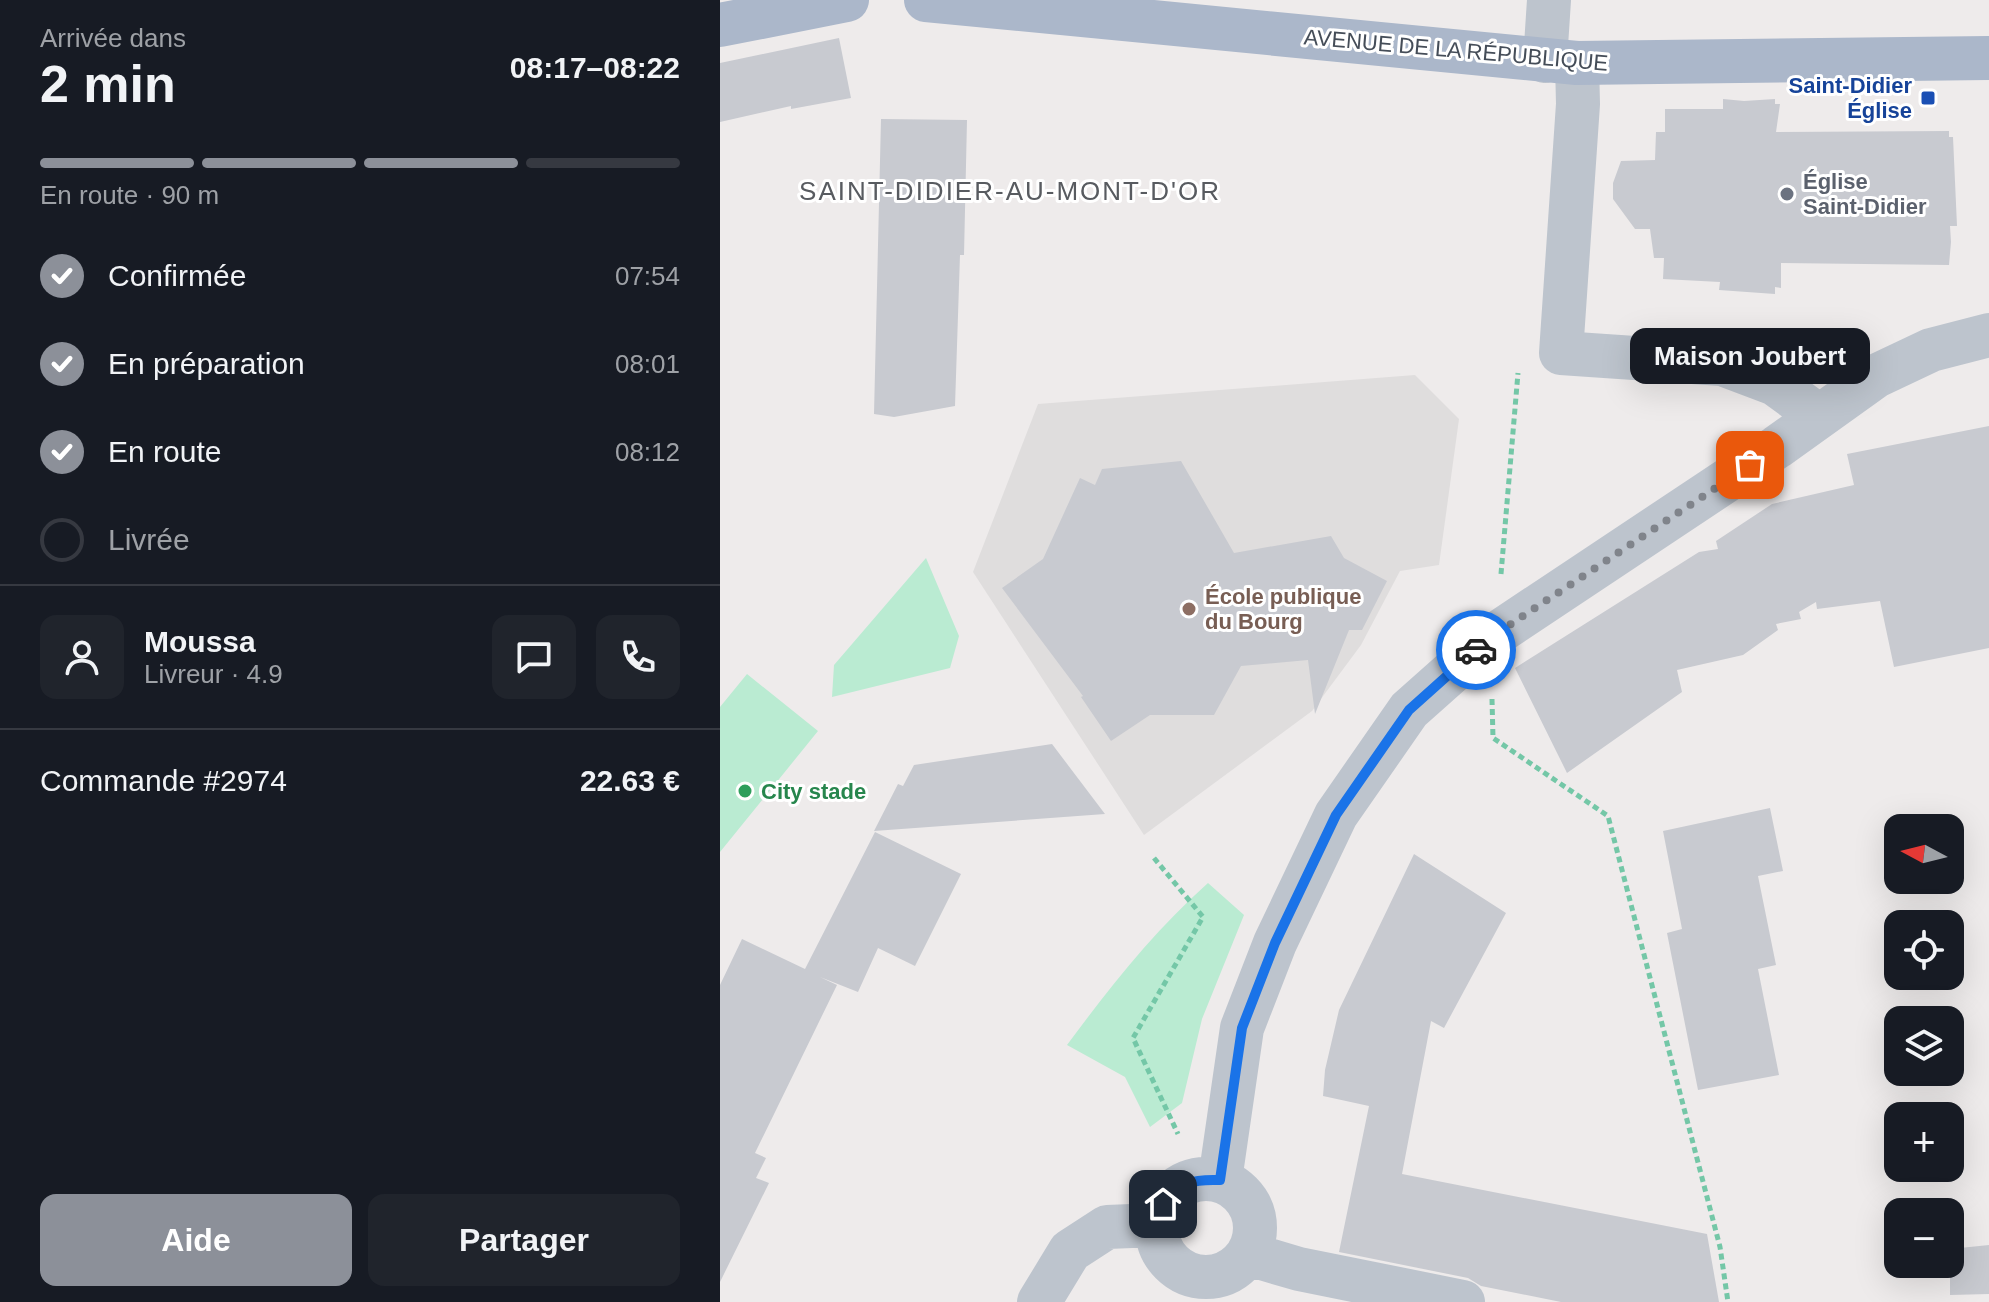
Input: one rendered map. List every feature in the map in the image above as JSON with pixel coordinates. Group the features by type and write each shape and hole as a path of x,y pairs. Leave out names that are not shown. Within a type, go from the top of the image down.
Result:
{"main road":[{"path":"720,25 847,0"},
{"name":"AVENUE DE LA RÉPUBLIQUE","path":"926,0 1561,62 1989,58"}],"street":[{"path":"1549,0 1561,62 1578,104 1561,353 1722,364 1775,384 1819,416"},
{"path":"1209,1180 1242,1028 1275,943 1336,815 1409,710 1490,638 1777,447 1876,376 1931,350 1989,335"},
{"path":"1227,1278 1254,1240 1256,1225 1253,1210 1234,1186 1209,1180 1178,1187 1163,1204 1157,1225 1158,1240 1173,1265 1186,1273 1227,1278 1299,1269 1463,1302"},
{"path":"1039,1302 1070,1251 1107,1227 1157,1225"}],"path":[{"path":"1519,362 1500,583 1490,638 1493,738 1608,816 1720,1247 1728,1302"},
{"path":"1154,858 1203,917 1133,1038 1209,1180"}],"shaded area":[{"name":"École publique du Bourg","path":"1415,375 1459,419 1439,565 1400,571 1361,645 1312,711 1144,835 973,572 1038,404"}],"green space":[{"path":"926,558 959,636 950,668 832,697 834,665"},
{"name":"City stade","path":"747,674 818,731 720,852 720,707"},
{"path":"1208,883 1244,915 1202,1019 1182,1103 1150,1127 1125,1077 1067,1045 1133,960"}],"building":[{"path":"839,38 851,98 791,109 791,106 720,122 720,63"},
{"name":"Église Saint-Didier","path":"1723,99 1775,99 1775,104 1780,104 1776,132 1949,131 1949,137 1953,137 1957,226 1950,226 1949,265 1781,263 1781,288 1775,287 1775,294 1719,290 1720,282 1663,279 1664,258 1654,258 1650,229 1635,229 1613,199 1613,183 1621,161 1655,160 1656,132 1665,132 1665,109 1723,109"},
{"path":"881,119 967,120 964,255 960,255 955,406 894,417 874,414"},
{"path":"1989,426 1989,648 1894,667 1880,601 1817,609 1816,602 1799,612 1801,619 1776,624 1778,630 1743,655 1677,670 1682,692 1567,773 1515,668 1699,552 1718,549 1716,541 1772,504 1854,485 1847,454"},
{"path":"1181,461 1234,553 1331,536 1344,558 1387,581 1362,630 1349,630 1315,714 1308,660 1241,666 1214,715 1150,715 1111,741 1083,696 1002,588 1043,559 1080,478 1095,485 1102,469"},
{"path":"1052,744 1105,814 874,831 898,784 903,786 914,765"},
{"path":"1770,808 1783,871 1758,876 1776,965 1758,969 1779,1075 1698,1090 1667,933 1682,929 1663,831"},
{"path":"875,832 961,874 915,966 878,948 858,992 820,977 837,985 755,1153 766,1158 756,1178 769,1183 720,1282 720,985 742,939 805,969"},
{"path":"1414,854 1506,913 1444,1028 1431,1021 1402,1174 1707,1234 1719,1302 1561,1302 1481,1286 1468,1278 1339,1252 1369,1106 1323,1096 1325,1070 1339,1010"},
{"path":"1989,1245 1989,1294 1950,1295 1950,1278 1964,1278 1964,1248"}],"way so far":[{"path":"1476,650 1750,465"}],"place":[{"name":"Saint-Didier Église","path":"1928,98"},
{"name":"Église Saint-Didier","path":"1787,194"},
{"name":"Maison Joubert","path":"1750,465"},
{"name":"École publique du Bourg","path":"1189,609"},
{"name":"City stade","path":"745,791"}],"district":[{"name":"SAINT-DIDIER-AU-MONT-D'OR","path":"1010,191"}],"route":[{"path":"1163,1204 1178,1187 1198,1179 1220,1180 1242,1028 1275,943 1336,815 1409,710 1476,650"}]}
